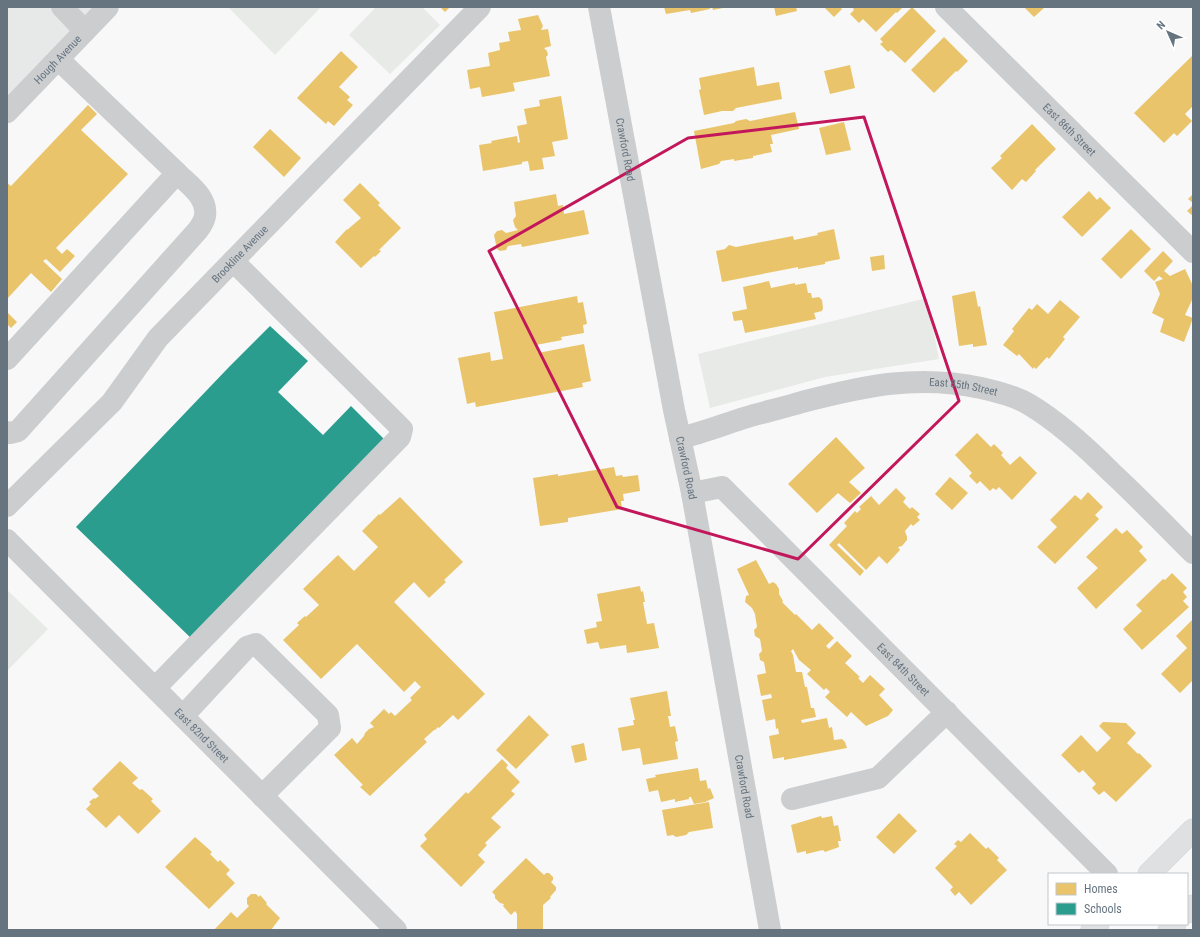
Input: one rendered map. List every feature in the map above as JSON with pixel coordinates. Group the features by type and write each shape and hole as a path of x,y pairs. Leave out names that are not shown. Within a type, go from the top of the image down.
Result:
{"main road":[{"path":"1150,873 1193,830"}],"street":[{"path":"62,7 85,31"},
{"name":"Hough Avenue","path":"7,112 108,7"},
{"name":"Brookline Avenue","path":"7,506 112,402 158,338 480,7"},
{"name":"Crawford Road","path":"600,7 680,438 692,493 770,930"},
{"name":"East 86th Street","path":"946,7 1193,252"},
{"path":"7,432 10,433 18,431 198,230 205,217 205,205 200,195 58,59"},
{"path":"7,359 177,173"},
{"path":"155,688 400,437 402,429 233,261"},
{"name":"East 85th Street","path":"680,438 707,431 744,418 862,387 894,383 936,381 981,388 1015,397 1056,422 1092,454 1193,553"},
{"name":"East 84th Street","path":"692,493 722,487 1106,873"},
{"name":"East 82nd Street","path":"7,540 396,930"},
{"path":"183,716 247,647 256,644 328,715 330,728 262,796"},
{"path":"792,799 878,778 947,712"}],"highlighted area":[{"path":"864,117 959,401 798,559 617,507 489,251 688,138"}],"shaded area":[{"path":"7,7 108,7 7,112"},
{"path":"228,7 321,7 275,55"},
{"path":"376,7 422,7 440,25 390,74 349,35"},
{"path":"927,298 939,359 825,377 710,408 698,354"},
{"path":"7,590 48,629 7,671"}],"building: Homes":[{"path":"440,7 450,7 445,12"},
{"path":"664,7 710,7 710,9 691,13 690,10 666,14"},
{"path":"712,7 723,7 723,8 713,10"},
{"path":"774,7 796,7 797,11 776,16"},
{"path":"824,7 840,7 842,9 834,17"},
{"path":"854,7 903,7 876,32 863,19 859,23 850,14 854,10"},
{"path":"912,7 936,31 905,63 891,50 888,52 880,44 883,42 880,39"},
{"path":"1024,7 1045,7 1034,17"},
{"path":"538,15 543,26 541,30 548,29 551,46 544,48 548,55 546,57 550,76 513,83 515,91 482,97 480,87 470,89 467,70 490,66 488,53 500,50 499,43 510,41 508,32 521,30 518,19"},
{"path":"944,37 968,61 934,93 911,70"},
{"path":"341,51 358,67 339,87 350,97 347,100 353,105 334,126 328,121 326,124 297,98"},
{"path":"1193,55 1193,106 1185,114 1192,121 1177,136 1174,133 1164,143 1134,113"},
{"path":"850,65 855,88 830,94 824,71"},
{"path":"754,67 757,86 779,82 782,99 736,108 733,111 722,111 704,115 699,90 701,89 699,78"},
{"path":"561,96 568,139 552,142 555,156 542,158 544,169 530,171 528,161 522,162 522,164 483,171 479,145 517,136 518,143 520,142 517,126 527,124 524,109 540,106 539,100"},
{"path":"88,105 97,114 81,130 128,174 56,248 62,254 67,249 75,256 60,272 46,259 43,261 62,279 51,292 31,273 7,299 7,183 11,186"},
{"path":"795,112 799,129 771,135 773,144 770,144 772,152 753,156 753,158 734,161 734,159 721,161 719,164 701,169 694,131 746,119 750,121"},
{"path":"844,122 851,150 826,155 819,128"},
{"path":"1032,124 1056,149 1035,170 1036,171 1026,182 1022,179 1012,190 991,168 1002,158 1000,156"},
{"path":"270,129 301,158 284,177 253,147"},
{"path":"360,183 380,203 378,205 401,228 379,250 381,251 375,257 374,256 361,268 335,242 347,229 361,218 343,200"},
{"path":"1089,191 1097,200 1100,197 1111,208 1082,237 1062,217"},
{"path":"556,194 558,206 563,205 564,214 584,210 589,234 522,247 521,244 508,246 506,250 500,251 497,249 494,235 497,231 502,230 506,233 518,230 515,227 513,220 516,216 514,202"},
{"path":"1193,194 1193,203 1188,199"},
{"path":"1193,205 1193,216 1187,211"},
{"path":"834,229 840,259 825,262 825,264 798,269 798,267 722,282 716,251 725,249 729,245 736,247 793,236 794,240 818,235 817,233"},
{"path":"1131,229 1151,249 1121,279 1101,259"},
{"path":"1163,251 1173,261 1164,271 1170,276 1185,269 1193,286 1193,301 1192,300 1185,315 1193,318 1184,342 1160,332 1164,319 1152,313 1160,294 1155,282 1163,279 1159,276 1154,281 1144,271"},
{"path":"884,255 885,269 872,271 870,257"},
{"path":"769,281 771,288 795,283 795,285 806,283 808,293 811,293 812,298 819,297 822,300 822,311 814,313 816,319 745,333 742,320 734,321 732,312 747,309 743,287"},
{"path":"975,291 978,307 980,306 987,345 973,347 973,344 959,346 952,296"},
{"path":"577,296 578,303 583,302 587,324 583,325 584,333 561,337 562,340 536,345 538,353 584,344 591,381 582,383 583,387 476,407 475,402 467,404 458,358 490,352 491,361 503,359 494,312"},
{"path":"1060,300 1080,317 1063,337 1065,339 1049,359 1047,357 1036,369 1034,367 1033,369 1019,354 1017,356 1003,345 1014,331 1012,329 1029,308 1032,310 1037,304 1048,314"},
{"path":"7,312 17,322 11,328 7,324"},
{"path":"977,433 991,447 994,444 1003,453 1001,455 1010,465 1020,456 1037,473 1012,500 999,487 996,490 993,488 990,491 980,481 977,484 969,476 972,473 955,455"},
{"path":"836,437 865,468 849,482 861,493 850,503 838,493 817,513 788,484"},
{"path":"614,467 616,476 622,475 623,477 638,475 640,491 623,494 624,501 621,501 622,509 568,518 568,522 540,526 533,478 558,474 558,476"},
{"path":"950,477 968,493 952,510 935,494"},
{"path":"896,488 906,498 903,502 910,509 912,507 920,514 917,517 920,520 913,526 911,524 905,531 907,540 902,546 898,547 900,550 887,564 879,556 866,570 839,543 837,545 864,571 860,576 829,545 847,526 844,523 855,511 857,513 861,509 859,507 871,496 879,505"},
{"path":"1088,492 1103,507 1095,515 1099,519 1055,564 1037,547 1057,527 1050,520 1075,495 1081,500"},
{"path":"400,497 463,562 444,580 446,582 429,598 414,582 394,602 485,694 458,720 453,715 439,728 438,727 434,730 424,739 427,742 370,796 360,787 363,785 334,755 352,738 357,744 369,729 374,727 370,723 384,709 389,714 391,712 395,716 412,700 410,698 421,687 415,681 404,692 357,644 321,679 283,640 299,625 297,623 319,605 303,589 338,555 354,571 378,547 362,531 379,514 380,515"},
{"path":"1116,528 1122,534 1127,530 1143,547 1139,551 1147,560 1096,609 1077,588 1098,568 1086,557"},
{"path":"756,560 769,584 773,582 776,584 783,601 782,602 795,615 796,614 812,630 819,623 834,638 826,646 829,649 837,641 852,656 845,663 860,677 858,678 863,683 870,675 885,689 879,695 893,710 888,716 866,726 851,712 847,717 825,697 830,692 826,688 824,690 807,674 811,670 799,660 793,649 791,651 796,672 802,672 805,687 807,687 811,708 814,708 816,717 801,720 802,723 827,718 829,728 832,727 834,740 842,739 847,748 784,760 784,757 773,759 769,736 779,734 778,728 776,729 775,719 766,721 762,700 772,698 771,694 761,696 757,675 766,673 764,662 760,660 759,654 762,651 760,639 755,636 754,630 757,627 755,614 752,608 745,602 746,596 749,595 737,569"},
{"path":"1172,573 1187,588 1183,592 1187,597 1183,601 1189,607 1142,650 1123,629 1142,611 1136,605 1163,579 1165,580"},
{"path":"640,586 641,592 643,591 645,602 643,602 647,624 654,623 659,648 627,653 626,645 600,649 598,642 587,644 584,630 597,627 596,622 602,621 597,594"},
{"path":"1193,619 1193,680 1180,693 1161,674 1187,648 1176,636"},
{"path":"667,691 671,716 668,716 670,727 675,726 678,741 675,742 678,759 643,765 640,748 622,751 618,728 634,725 633,720 635,720 630,698"},
{"path":"529,715 549,735 516,769 496,750"},
{"path":"1103,722 1126,723 1136,733 1127,743 1152,766 1116,802 1104,791 1099,795 1092,788 1096,784 1083,770 1079,773 1061,755 1081,735 1097,752 1111,738 1099,726"},
{"path":"584,743 587,760 575,763 571,746"},
{"path":"502,759 508,765 506,768 520,782 511,791 515,794 491,818 501,827 485,843 487,845 478,855 485,862 461,887 420,846 427,839 424,835 466,792 468,794"},
{"path":"120,761 138,778 132,783 140,790 142,789 153,799 151,801 161,811 138,834 119,815 106,828 86,809 91,804 89,802 99,796 92,789"},
{"path":"698,768 700,781 706,780 708,789 710,788 714,798 705,802 694,804 691,797 689,797 689,799 675,802 675,799 661,802 658,790 649,792 646,779 656,777 655,775"},
{"path":"709,802 713,828 689,832 686,835 676,837 673,835 667,836 662,810"},
{"path":"899,813 917,831 894,854 876,837"},
{"path":"821,816 822,818 832,816 834,826 838,825 841,841 838,841 839,847 825,852 823,850 806,854 806,851 797,853 791,825"},
{"path":"970,833 986,849 988,847 999,858 997,860 1007,870 971,905 959,892 955,896 950,890 953,887 935,868 957,846 954,844 958,840 961,842"},
{"path":"195,837 212,852 210,854 218,862 220,860 230,870 226,874 235,883 209,909 165,867"},
{"path":"526,858 544,875 549,873 553,877 551,882 556,887 556,890 550,897 551,898 543,905 543,930 517,930 517,914 515,911 511,915 503,906 504,904 500,903 495,898 495,895 492,892"},
{"path":"251,894 256,894 259,897 260,895 267,903 266,904 280,918 271,930 214,930 231,912 237,918 249,906 247,904 247,898"}],"building: Schools":[{"path":"270,326 308,361 278,392 323,435 351,406 387,442 193,640 76,527"}]}
